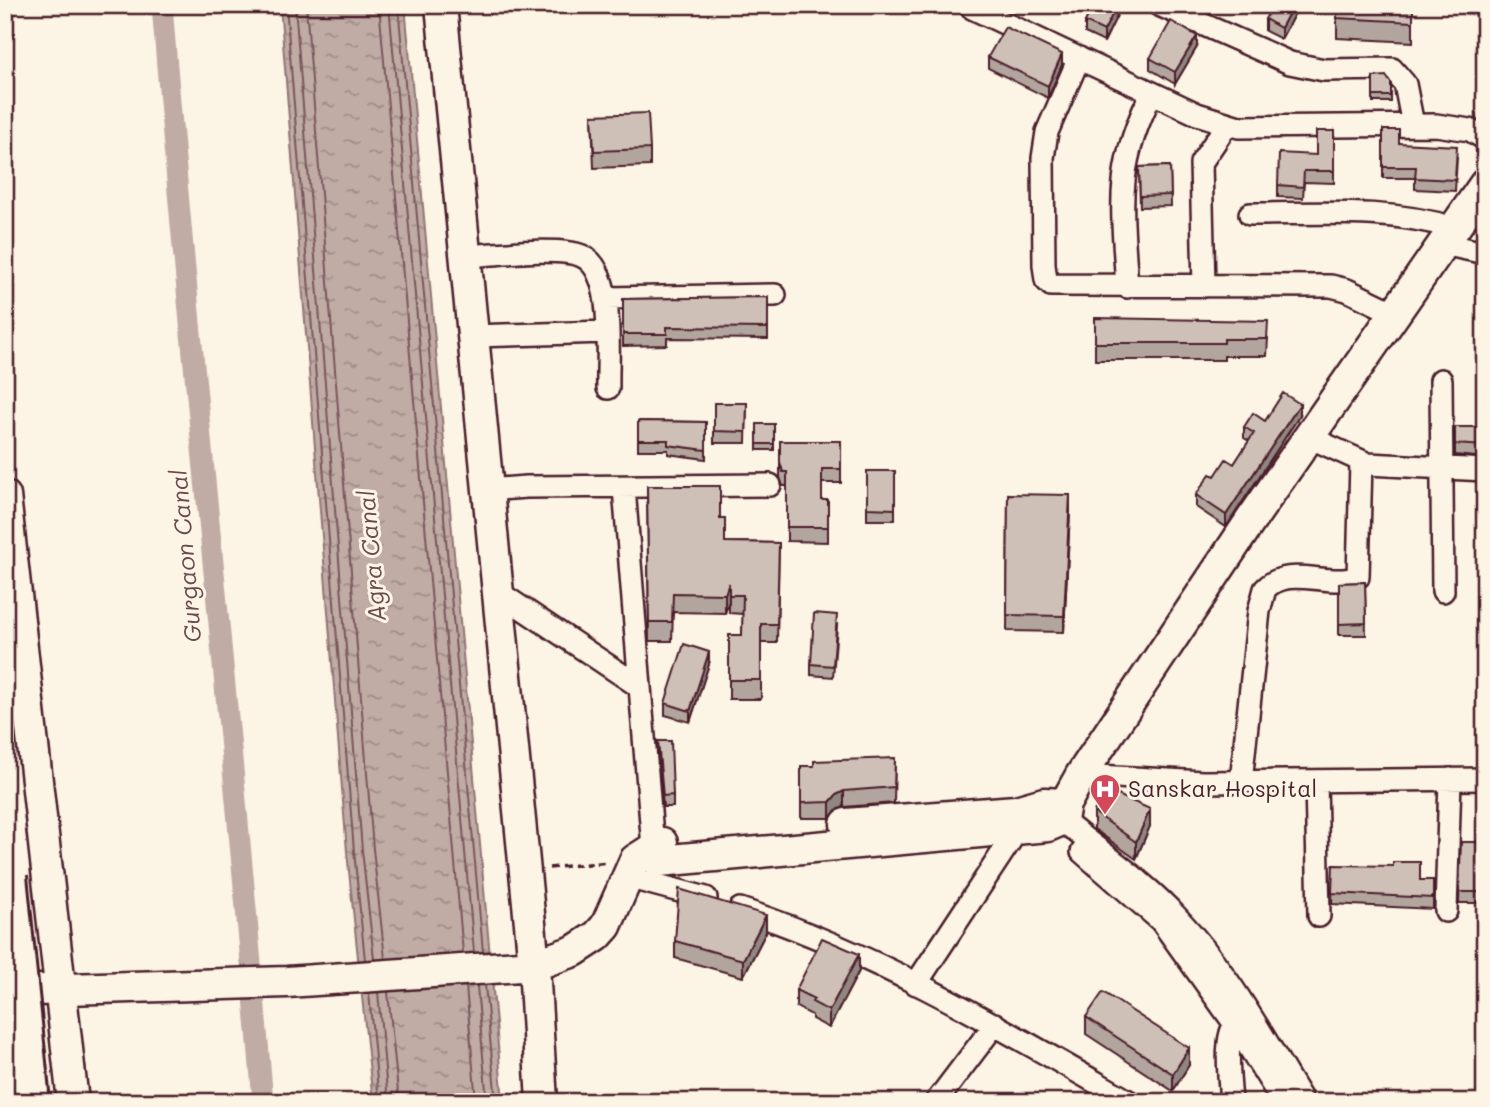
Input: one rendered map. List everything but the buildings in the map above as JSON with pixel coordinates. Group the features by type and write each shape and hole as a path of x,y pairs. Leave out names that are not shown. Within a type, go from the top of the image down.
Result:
{"highway":[{"path":"7,877 30,1102"}],"street":[{"path":"441,5 534,965 542,1102"},
{"path":"1159,5 1290,63 1324,70 1392,69 1399,74 1405,85 1413,125"},
{"path":"970,6 1152,93 1227,124 1260,128 1413,125 1460,128 1485,139"},
{"path":"1079,58 1047,132 1043,158 1045,280 1051,285 1331,286 1347,290 1395,313"},
{"path":"1127,287 1122,177 1134,127 1152,93"},
{"path":"1204,286 1201,163 1227,124"},
{"path":"916,985 1044,815 1081,775 1309,437 1485,184"},
{"path":"1250,214 1417,216 1449,236 1485,253"},
{"path":"464,256 548,253 579,255 590,261 598,273 606,298 608,388"},
{"path":"606,298 775,295"},
{"path":"472,336 607,332"},
{"path":"1441,380 1443,591"},
{"path":"1309,437 1361,462 1386,468 1485,470"},
{"path":"1241,782 1259,611 1265,589 1283,578 1338,580 1357,577 1361,462"},
{"path":"487,490 526,487 770,485"},
{"path":"5,991 360,979 534,965 574,951 597,936 606,926 640,859 637,685 624,488"},
{"path":"5,496 73,1102"},
{"path":"498,592 637,685"},
{"path":"1081,775 1241,782 1485,779"},
{"path":"1446,911 1450,779"},
{"path":"1316,782 1319,916"},
{"path":"640,859 659,861 1044,815 1133,876 1175,915 1242,1018 1303,1102"},
{"path":"640,859 995,1024 1130,1102"},
{"path":"1231,1102 1229,1042 1242,1018"},
{"path":"1242,1018 1283,1102"},
{"path":"936,1102 995,1024"}],"path":[{"path":"524,870 640,859"}],"water":[{"name":"Agra Canal","path":"280,5 405,5 503,1102 373,1102 347,852"}],"waterway":[{"name":"Gurgaon Canal","path":"162,5 263,1102"}],"place":[{"name":"Sanskar Hospital","path":"1105,816"}]}
